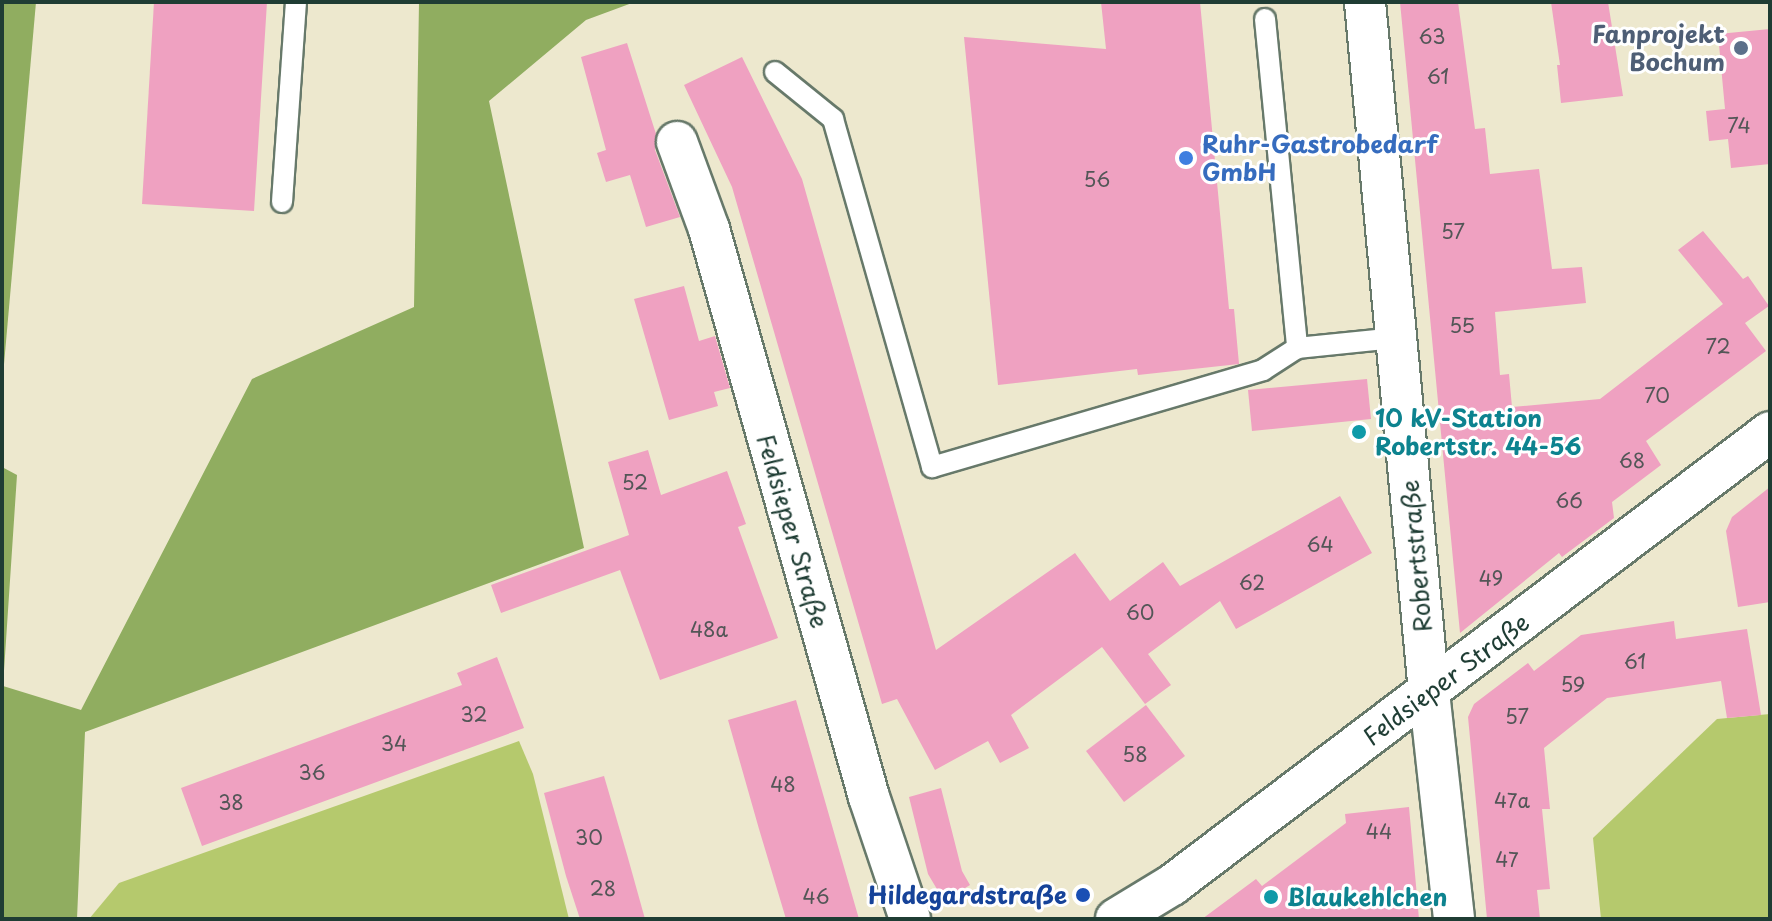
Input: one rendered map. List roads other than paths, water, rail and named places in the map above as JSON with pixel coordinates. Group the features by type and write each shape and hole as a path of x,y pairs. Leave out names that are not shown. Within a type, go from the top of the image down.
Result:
{"street":[{"name":"Robertstraße","path":"1365,2 1429,692 1454,919"},
{"name":"Feldsieper Straße","path":"677,142 709,229 869,797 910,919"},
{"name":"Feldsieper Straße","path":"1116,919 1172,885 1770,432"}],"lane":[{"path":"282,202 296,2"},
{"path":"1265,19 1297,348"},
{"path":"775,72 833,119 932,467 1263,370 1297,348 1396,338"}],"place":[{"name":"Fanprojekt Bochum","path":"1741,48"},
{"name":"Ruhr-Gastrobedarf GmbH","path":"1186,158"},
{"name":"10 kV-Station Robertstr. 44-56","path":"1359,432"},
{"name":"Hildegardstraße","path":"1083,895"},
{"name":"Blaukehlchen","path":"1271,897"}]}
